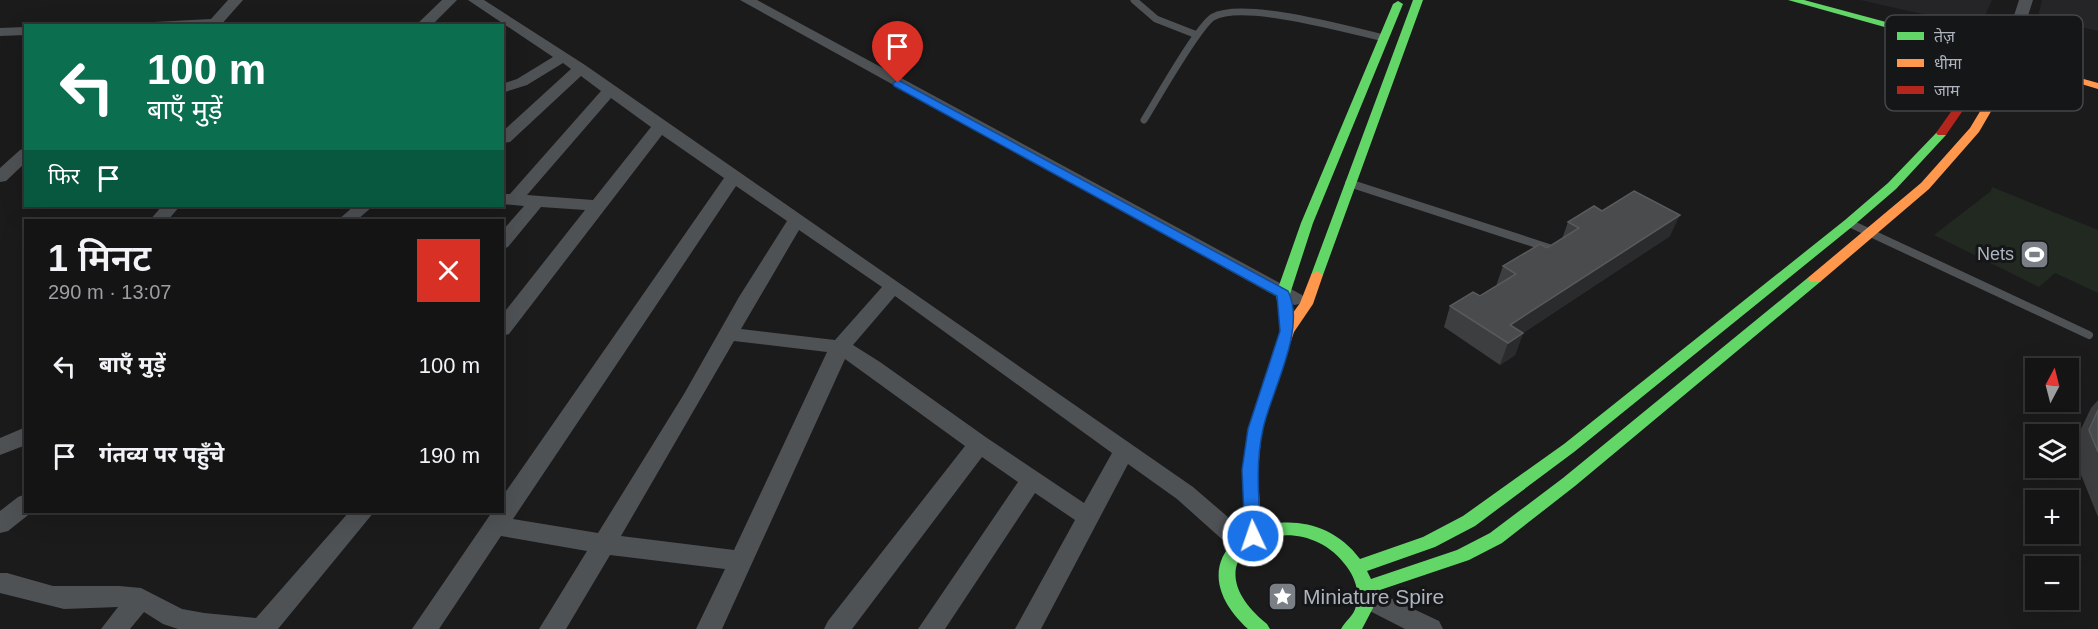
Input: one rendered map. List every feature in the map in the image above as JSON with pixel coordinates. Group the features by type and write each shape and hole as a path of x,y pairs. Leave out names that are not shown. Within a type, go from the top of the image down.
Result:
{"street":[{"path":"213,24 236,0"},
{"path":"424,24 450,0"},
{"path":"475,0 611,89 660,126 893,286 1248,539"},
{"path":"747,0 1283,294 1306,304"},
{"path":"1287,331 1283,294 1307,223 1399,0"},
{"path":"1248,539 1250,470 1255,429 1287,331 1306,304 1418,0"},
{"path":"1793,0 1885,25"},
{"path":"1817,0 1885,17"},
{"path":"2020,15 2026,0"},
{"path":"0,32 24,31"},
{"path":"504,88 522,82 563,57"},
{"path":"504,139 580,68"},
{"path":"2083,73 2098,76"},
{"path":"2083,81 2098,86"},
{"path":"508,199 611,89"},
{"path":"1359,567 1429,542 1469,521 1569,448 1892,186 1935,142 1954,111"},
{"path":"1366,593 1463,555 1496,538 1736,347 1925,186 1975,130 1987,111"},
{"path":"504,326 660,126"},
{"path":"0,177 24,155"},
{"path":"425,629 734,176"},
{"path":"508,199 598,206"},
{"path":"504,241 537,202"},
{"path":"160,219 170,207"},
{"path":"348,219 363,207"},
{"path":"552,629 692,399 796,221"},
{"path":"708,629 840,347 893,286"},
{"path":"728,334 840,347 873,366 1031,481 1088,518"},
{"path":"0,447 24,436"},
{"path":"837,629 979,444"},
{"path":"1028,629 1124,451"},
{"path":"932,629 1031,481"},
{"path":"0,524 24,505"},
{"path":"0,583 22,587 50,597 70,600 123,597 141,599 173,616 196,622 260,629 361,513"},
{"path":"496,526 603,544 738,561"},
{"path":"1261,629 1242,613 1233,601 1228,582 1229,563 1248,539 1282,528 1300,529 1318,534 1342,548 1359,567 1366,593 1363,613 1355,628"},
{"path":"1366,593 1430,629"},
{"path":"114,629 141,599"},
{"path":"1228,620 1233,601"}],"lane":[{"path":"1134,0 1156,19 1197,35"},
{"path":"1144,120 1197,35 1214,16 1233,10 1265,13 1384,38"},
{"path":"1349,183 1550,248"},
{"path":"1849,223 2089,335"}],"shaded area":[{"path":"1860,0 1992,0 1985,15 1927,15"},
{"path":"2042,0 2098,0 2098,31 2083,28 2083,15 2038,15"},
{"name":"Nets","path":"1992,187 2098,230 2098,293 2055,273 2039,287 1934,235 1991,191"}],"building":[{"path":"1634,191 1680,215 1510,325 1523,333 1508,343 1450,306 1473,292 1480,296 1516,274 1503,266 1540,244 1547,248 1579,228 1568,222 1594,206 1602,211"},
{"path":"2098,410 2098,452 2089,430"}],"traffic: fast":[{"path":"1317,275 1418,0"},
{"path":"1793,0 1885,25"},
{"path":"1287,331 1283,294 1307,223 1398,4"},
{"path":"1359,567 1429,542 1469,521 1569,448 1849,223 1892,186 1942,133"},
{"path":"1366,588 1463,555 1496,538 1569,482 1815,279"},
{"path":"1261,629 1235,603 1227,577 1235,550 1240,544 1261,532 1277,529 1293,529 1323,537 1337,545 1349,556 1358,569 1366,597 1362,614 1350,629"}],"traffic: slow":[{"path":"2083,82 2098,86"},
{"path":"1815,279 1925,186 1975,130 1986,111"},
{"path":"1253,536 1250,470 1255,429 1287,331 1306,304 1317,275"}],"traffic: jam":[{"path":"1942,133 1957,111"}],"place":[{"name":"Nets","path":"2035,254"},
{"name":"Miniature Spire","path":"1282,596"}],"route":[{"path":"898,83 1283,294 1287,331 1255,429 1250,470 1253,536"}]}
